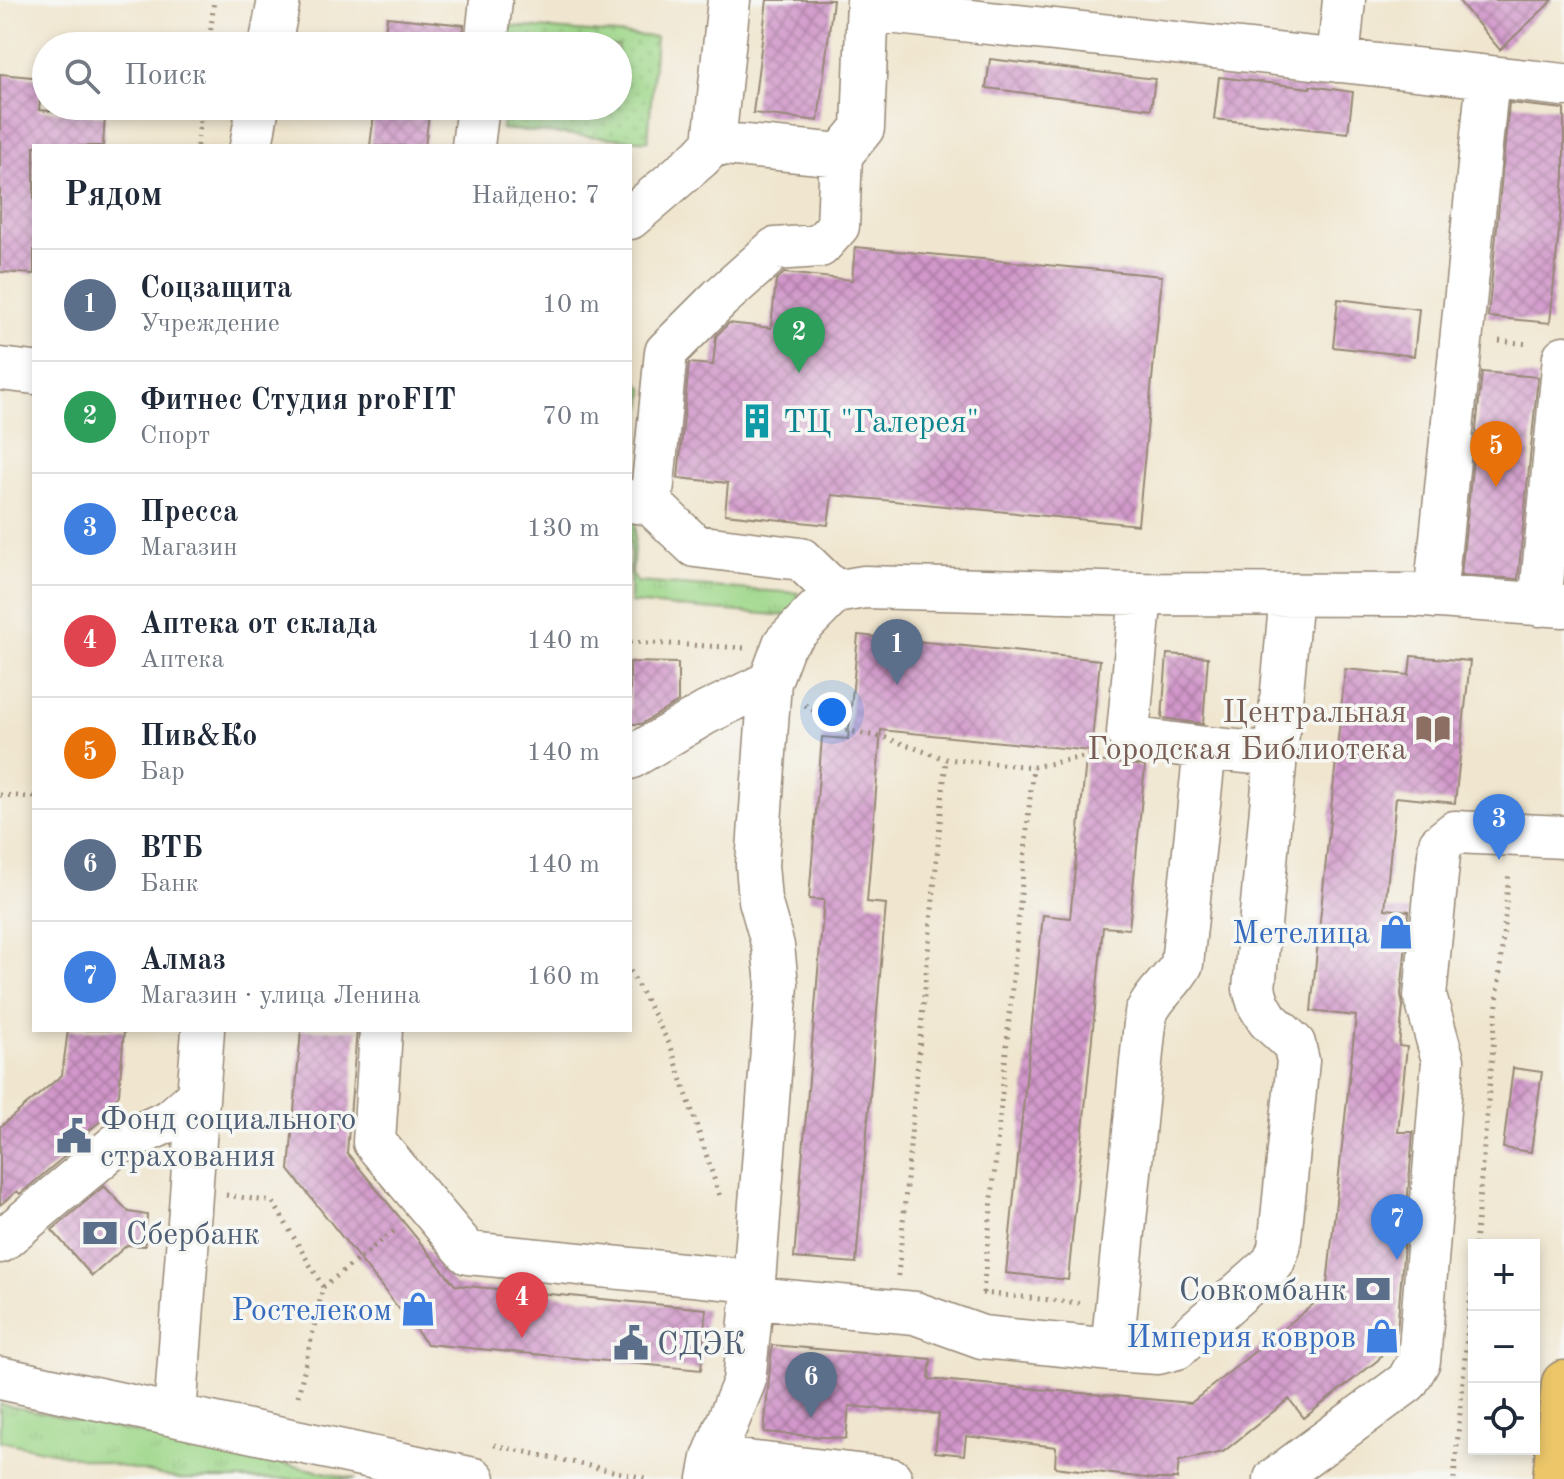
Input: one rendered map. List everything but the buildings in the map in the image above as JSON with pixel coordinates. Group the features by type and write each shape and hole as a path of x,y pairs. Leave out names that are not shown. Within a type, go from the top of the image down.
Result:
{"main road":[{"path":"1555,1479 1564,1383"}],"street":[{"path":"273,32 279,0"},
{"path":"488,32 491,0"},
{"path":"632,214 647,186 701,157 714,143 729,0"},
{"path":"1338,61 1344,0"},
{"path":"835,592 801,559 695,546 640,503 666,352 775,249 820,246 838,226 841,155 863,128 869,5 1564,85"},
{"path":"1435,597 1488,77"},
{"path":"251,144 256,120"},
{"path":"473,144 476,120"},
{"path":"714,143 841,155"},
{"path":"632,757 706,713 777,663 835,592 864,587 1141,594 1411,595 1552,606 1551,351"},
{"path":"1141,594 1128,733 1136,739 1277,755"},
{"path":"381,1032 374,1142 468,1253 915,1313 982,1337 1158,1353 1177,1348 1273,1263 1279,1248 1298,1061 1294,1044 1268,1020 1254,989 1291,595"},
{"path":"777,663 757,865 760,900 773,946 777,984 753,1290 744,1382 711,1468 891,1479"},
{"path":"1112,1350 1146,1013 1154,998 1182,964 1205,748"},
{"path":"1275,1479 1407,1382 1419,1361 1443,1060 1425,996 1440,844 1455,832 1564,837"},
{"path":"175,1415 203,1032"},
{"path":"0,1242 116,1145 171,1120 198,1096"},
{"path":"0,1378 474,1479"}],"path":[{"path":"211,32 214,0"},
{"path":"197,144 200,120"},
{"path":"1462,337 1551,351"},
{"path":"632,642 738,648 777,663 844,730 886,738 946,759 1033,767 1101,753 1128,733"},
{"path":"897,1285 946,759"},
{"path":"983,1293 1033,767"},
{"path":"0,795 32,797"},
{"path":"1476,1239 1512,834"},
{"path":"217,1194 273,1202 323,1287"},
{"path":"297,1401 323,1287 427,1205"},
{"path":"1454,1479 1469,1311"}],"green space":[{"path":"510,26 590,32 509,32"},
{"path":"632,35 656,37 648,141 502,129 503,120 632,120"},
{"path":"632,381 638,382 644,390 634,481"},
{"path":"632,516 636,517 632,574"},
{"path":"632,574 637,582 798,593 797,613 788,616 632,603"},
{"path":"0,1404 356,1479 179,1479 0,1441"}],"place":[{"name":"Фитнес Студия proFIT","path":"799,373"},
{"name":"ТЦ \"Галерея\"","path":"757,421"},
{"name":"Пив&Ко","path":"1496,487"},
{"name":"Соцзащита","path":"897,685"},
{"name":"Центральная Городская Библиотека","path":"1433,729"},
{"name":"Пресса","path":"1499,860"},
{"name":"Метелица","path":"1396,932"},
{"name":"Фонд социального страхования","path":"74,1136"},
{"name":"Сбербанк","path":"100,1233"},
{"name":"Алмаз","path":"1397,1260"},
{"name":"Совкомбанк","path":"1373,1289"},
{"name":"Ростелеком","path":"418,1309"},
{"name":"Империя ковров","path":"1382,1336"},
{"name":"Аптека от склада","path":"522,1338"},
{"name":"СДЭК","path":"631,1343"},
{"name":"ВТБ","path":"811,1418"}]}
